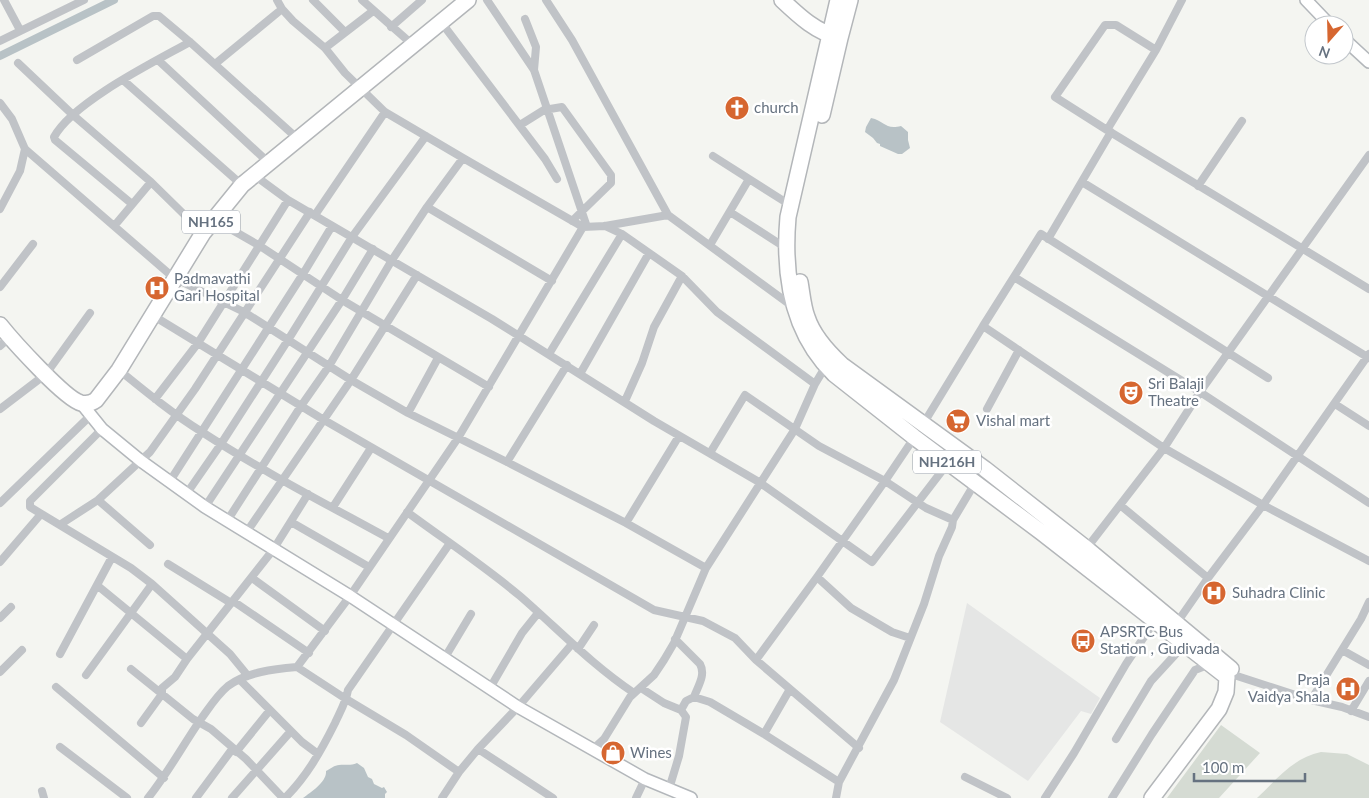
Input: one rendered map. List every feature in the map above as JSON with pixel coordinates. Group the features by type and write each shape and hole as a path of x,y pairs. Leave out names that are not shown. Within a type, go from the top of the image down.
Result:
{"highway":[{"name":"NH165","path":"80,403 91,403 96,400 119,370 203,233 248,180 468,0"},
{"path":"782,0 807,23 835,37"},
{"path":"835,37 838,0"},
{"path":"835,37 850,0"},
{"name":"NH216H","path":"835,37 788,217 786,248 788,272 794,307 804,334 829,362 842,365 985,469 1087,549 1159,616 1185,644 1210,664 1232,677"},
{"name":"NH216H","path":"835,37 796,230 798,273 806,316 834,374 1077,561 1159,616 1176,624 1212,652 1232,677"},
{"path":"0,325 5,342 80,403"},
{"path":"1152,798 1219,709 1232,677"},
{"path":"1164,798 1222,716 1237,686 1232,677"}],"street":[{"path":"4,0 20,30"},
{"path":"0,40 84,0"},
{"path":"277,0 293,21 325,48 345,73 386,112 572,221 585,227 606,226 668,215"},
{"path":"313,0 345,32"},
{"path":"362,0 413,45"},
{"path":"297,667 350,596 458,438 585,227 582,212 534,70 487,0"},
{"path":"546,0 572,40 668,215 794,307"},
{"path":"1048,239 1082,182 1182,0"},
{"path":"1306,0 1320,15"},
{"path":"391,26 418,1"},
{"path":"215,64 282,9"},
{"path":"325,48 373,11"},
{"path":"77,60 156,16 163,18 298,139"},
{"path":"525,18 536,47 534,70"},
{"path":"442,22 545,159 557,179"},
{"path":"1156,50 1116,25 1105,25 1055,97 1302,250 1369,289"},
{"path":"132,204 55,140 55,135 73,115 109,88 190,42"},
{"path":"1354,48 1369,62"},
{"path":"158,60 269,163"},
{"path":"18,62 73,115 151,182 203,233"},
{"path":"123,80 248,180 288,200 392,260 567,365 679,436 759,482 872,562 948,463"},
{"path":"0,103 12,119 25,149 174,278 244,312 351,380 408,413 626,523 706,568"},
{"path":"520,125 544,110 562,107 611,175 611,183 572,221"},
{"path":"60,524 98,500 150,452 177,415 280,259 386,112"},
{"path":"1198,186 1242,121"},
{"path":"187,493 221,444 352,237 426,136"},
{"path":"0,209 20,171 25,149"},
{"path":"1077,561 1164,448 1200,392 1369,155"},
{"path":"714,156 790,205"},
{"path":"227,521 329,366 392,260 462,158"},
{"path":"710,245 749,179"},
{"path":"115,225 151,182"},
{"path":"1082,182 1368,356 1176,624"},
{"path":"155,399 198,343 288,200"},
{"path":"427,207 552,281"},
{"path":"730,212 786,248"},
{"path":"213,219 260,246 342,300 489,387"},
{"path":"170,481 332,226"},
{"path":"606,226 622,234 682,276 717,312 815,384"},
{"path":"549,354 622,234"},
{"path":"756,660 886,481 1041,234 1268,378"},
{"path":"0,287 33,244"},
{"path":"205,507 342,300 373,249"},
{"path":"580,374 650,253"},
{"path":"246,533 351,380 417,275"},
{"path":"625,401 642,363 654,327 682,276"},
{"path":"1014,277 1200,392 1369,503"},
{"path":"0,409 46,374 90,313"},
{"path":"152,315 371,448 654,610 703,621 735,638 756,660 859,748"},
{"path":"983,326 1164,448 1263,505 1369,561"},
{"path":"987,409 1019,350"},
{"path":"408,413 438,358"},
{"path":"592,750 604,738 621,710 654,675 676,639 706,568 759,482 795,429 815,384 829,362"},
{"path":"507,462 567,365"},
{"path":"119,370 200,432 388,538"},
{"path":"710,453 744,395 820,446 886,481 926,508 952,520"},
{"path":"80,403 96,422 141,460 205,507 350,596 518,707 645,779 684,797"},
{"path":"1335,404 1369,426"},
{"path":"0,503 96,422"},
{"path":"96,422 30,501 30,507 131,568 152,584 230,654 248,676"},
{"path":"626,523 679,436"},
{"path":"333,508 371,448"},
{"path":"836,798 839,782 894,680 924,604 939,556 952,527 952,520 975,483"},
{"path":"141,723 162,694 162,688 175,677 187,659 274,550 308,494"},
{"path":"98,500 150,545"},
{"path":"1120,505 1208,578"},
{"path":"407,512 482,565 538,612 602,670 637,691 681,710 686,716 684,734 668,789"},
{"path":"0,562 41,514"},
{"path":"291,522 369,567"},
{"path":"131,669 193,719 211,729 257,770 284,798 306,775 346,699 348,690 450,543"},
{"path":"60,654 112,557"},
{"path":"168,564 232,602 309,652"},
{"path":"817,577 851,608 892,632 910,638"},
{"path":"252,578 325,631"},
{"path":"86,675 152,584"},
{"path":"98,586 187,659"},
{"path":"1311,700 1369,602"},
{"path":"0,618 11,607"},
{"path":"490,688 522,633 538,612"},
{"path":"444,658 471,614"},
{"path":"1045,798 1074,753 1126,664 1159,616"},
{"path":"1361,618 1369,624"},
{"path":"442,798 459,772 478,749 594,625"},
{"path":"676,639 700,664 702,669 702,676 694,698"},
{"path":"1116,739 1151,681 1185,644"},
{"path":"0,672 22,650"},
{"path":"1342,650 1369,665"},
{"path":"1112,798 1195,670 1210,664"},
{"path":"148,798 164,778 199,721 228,686 248,676 297,667 346,699 406,734 459,772"},
{"path":"1232,677 1369,717"},
{"path":"240,680 302,742 318,754"},
{"path":"1351,711 1369,681"},
{"path":"56,687 164,778"},
{"path":"764,734 790,690"},
{"path":"681,710 686,701 694,698 710,702 839,782"},
{"path":"196,798 270,710"},
{"path":"232,798 291,731"},
{"path":"60,747 127,798"},
{"path":"478,749 554,798"},
{"path":"966,777 1007,798"},
{"path":"636,798 645,779"}],"shaded area":[{"path":"871,118 888,126 901,126 908,132 910,148 902,154 898,154 880,146 865,132"},
{"path":"967,603 1100,698 1091,714 1081,711 1028,781 940,722"},
{"path":"1221,725 1260,753 1219,798 1167,798"},
{"path":"1321,752 1347,754 1369,765 1369,798 1257,798 1294,764"},
{"path":"357,763 364,768 374,784 382,788 384,787 387,792 385,798 303,798 321,783 326,775 326,771 337,765"}],"waterway":[{"path":"0,56 114,0"}],"place":[{"name":"church","path":"737,108"},
{"name":"Padmavathi Gari Hospital","path":"157,288"},
{"name":"Sri Balaji Theatre","path":"1131,393"},
{"name":"Vishal mart","path":"958,421"},
{"name":"Suhadra Clinic","path":"1214,593"},
{"name":"APSRTC Bus Station , Gudivada","path":"1083,641"},
{"name":"Praja Vaidya Shala","path":"1348,689"},
{"name":"Wines","path":"613,753"}]}
